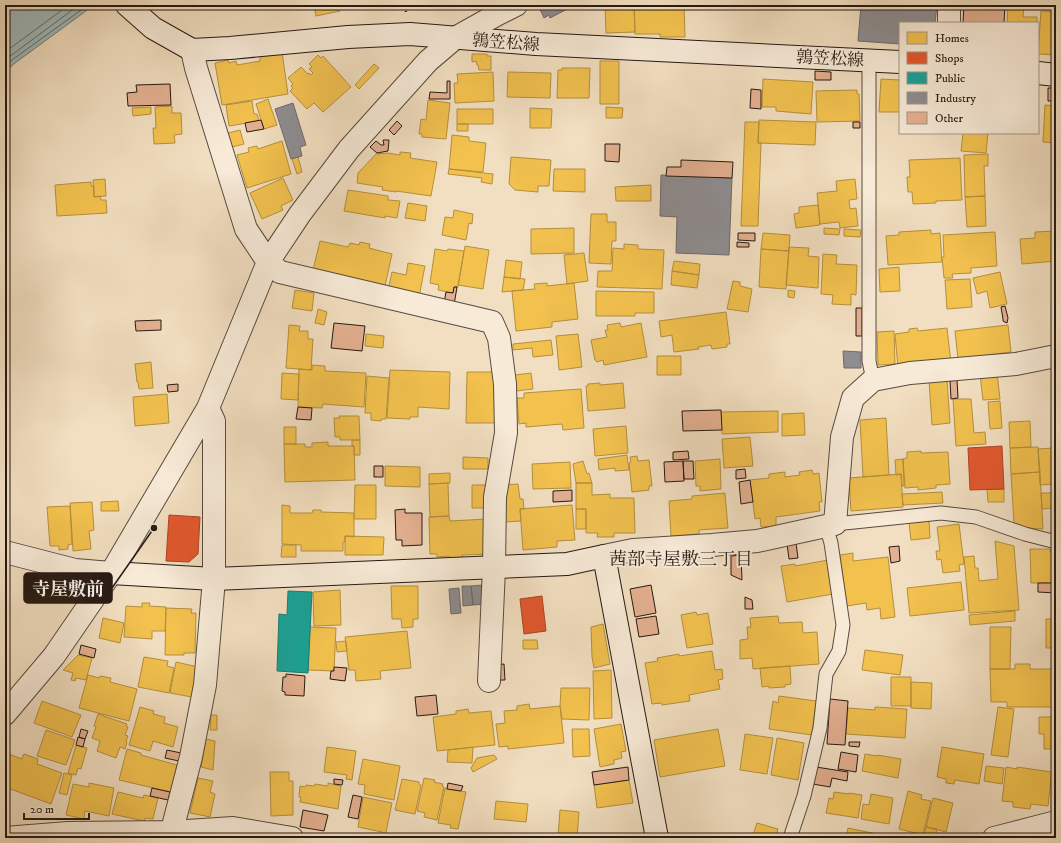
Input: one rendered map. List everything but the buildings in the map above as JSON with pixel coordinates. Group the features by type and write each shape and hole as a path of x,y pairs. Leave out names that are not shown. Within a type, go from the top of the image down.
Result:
{"street":[{"path":"127,5 153,28 192,50 196,68 246,229 268,262 280,272 492,322 499,338 505,384 506,434 496,496 489,681"},
{"path":"5,714 54,656 111,573 208,408 268,262 300,214 349,149 428,61 455,38 516,5"},
{"path":"949,5 949,22"},
{"name":"鶉笠松線","path":"192,50 348,37 410,34 536,44 899,62"},
{"path":"1039,73 1056,75"},
{"path":"5,552 75,570 214,579 567,564 633,550 757,541 830,525 842,436 853,398 873,380 910,373 1016,364 1056,356"},
{"path":"171,835 191,757 205,685 214,579 214,421 208,408"},
{"path":"604,556 657,838"},
{"path":"994,838 1056,822"},
{"path":"5,838 68,833 171,835 233,828 292,838"}],"lane":[{"path":"869,60 869,362 873,380"},
{"path":"790,838 804,796 820,728 826,674 839,651 843,625 831,543 830,525 941,513 976,517 1025,534 1056,542"}],"water":[{"path":"5,5 94,5 5,72"}],"place":[{"name":"寺屋敷前","path":"154,528"}],"district":[{"name":"茜部寺屋敷三丁目","path":"681,559"}]}
